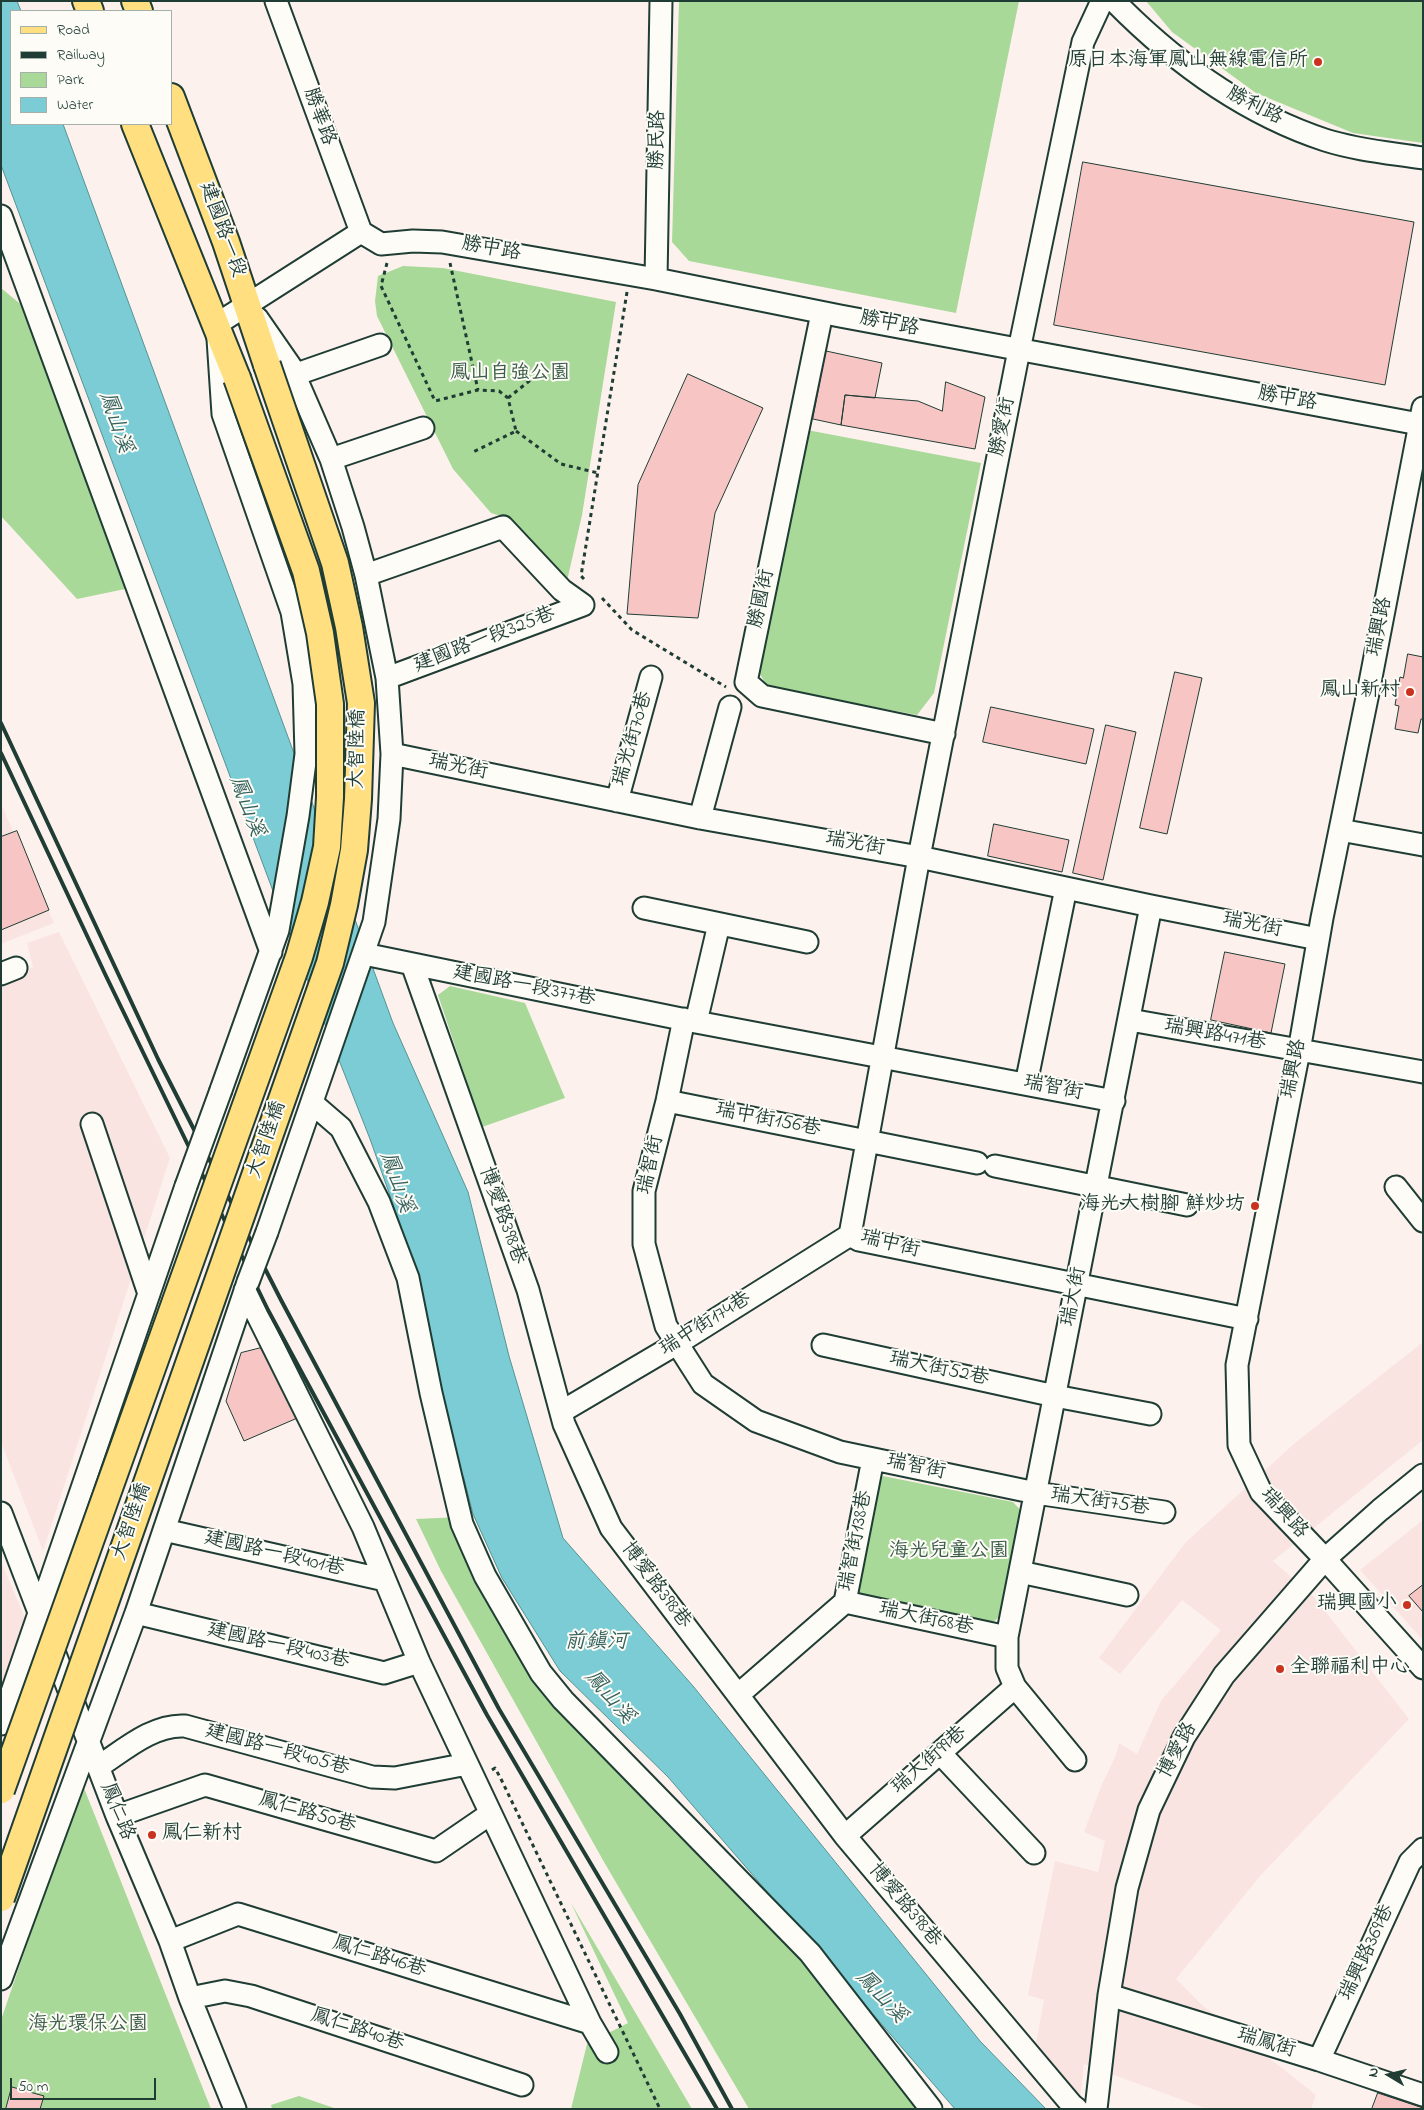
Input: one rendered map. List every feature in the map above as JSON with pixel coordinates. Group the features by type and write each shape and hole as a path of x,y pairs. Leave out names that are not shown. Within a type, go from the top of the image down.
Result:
{"main road":[{"name":"建國路一段","path":"172,100 226,242 267,365"},
{"name":"建國路一段","path":"136,125 237,378"},
{"name":"大智陸橋","path":"1,1898 330,963 344,905 354,850 358,799 361,703 349,627 335,563 267,365"},
{"name":"大智陸橋","path":"1,1790 298,957 315,902 327,847 330,797 330,704 320,633 306,571 237,378"}],"street":[{"name":"勝華路","path":"276,1 361,232"},
{"name":"勝民路","path":"656,279 662,1"},
{"name":"勝愛街","path":"919,857 1083,42 1102,1"},
{"name":"勝利路","path":"1114,1 1141,29 1177,60 1247,106 1278,121 1326,140 1371,150 1423,158"},
{"path":"1,216 271,952"},
{"name":"勝中路","path":"361,232 381,244 412,241 442,242 656,279 822,313 1020,350 1421,416"},
{"path":"1,1724 186,1186 271,952 278,930 298,816 306,754 304,684 292,612 223,414 217,324 361,232"},
{"path":"1,1980 136,1613 247,1286 374,922 389,819 392,754 387,678 366,575 354,527 331,459 291,367 247,304"},
{"name":"勝國街","path":"822,313 746,682 762,696 944,734"},
{"path":"294,375 380,345"},
{"name":"瑞興路","path":"1421,416 1318,939 1299,1051 1237,1365 1239,1445 1261,1492 1423,1668"},
{"path":"331,459 424,428"},
{"path":"366,575 504,527 562,590 592,600"},
{"name":"建國路一段325巷","path":"387,678 592,600"},
{"name":"瑞光街70巷","path":"617,800 651,677"},
{"path":"700,818 729,698"},
{"name":"瑞光街","path":"392,754 700,818 919,857 1318,939"},
{"path":"1340,830 1423,845"},
{"name":"瑞中街","path":"919,857 850,1235 859,1240 1247,1319"},
{"path":"1026,1084 1066,888"},
{"name":"瑞大街","path":"1015,1687 1007,1668 1007,1637 1152,906"},
{"path":"644,908 807,942"},
{"path":"690,1020 719,924"},
{"name":"建國路一段377巷","path":"361,961 412,964 690,1020"},
{"name":"博愛路398巷","path":"412,964 528,1290 564,1424 611,1528 845,1836 1077,2109"},
{"name":"瑞智街","path":"1036,1493 840,1452 756,1421 703,1384 666,1326 644,1244 644,1191 690,1020 1114,1101"},
{"name":"瑞興路471巷","path":"1130,1020 1423,1072"},
{"path":"315,1093 341,1128 378,1202 408,1278 431,1393 462,1524 485,1576 541,1673 563,1700 810,1953 931,2109"},
{"name":"瑞中街156巷","path":"667,1100 1186,1205"},
{"path":"92,1124 149,1294"},
{"path":"1396,1187 1423,1221"},
{"name":"瑞中街174巷","path":"561,1412 678,1344 850,1235"},
{"path":"247,1286 363,1527 419,1662 490,1814 542,1919 590,2023 607,2052"},
{"name":"瑞大街52巷","path":"823,1345 1055,1396 1150,1414"},
{"name":"瑞智街138巷","path":"738,1695 845,1602 873,1459"},
{"name":"博愛路","path":"1096,2109 1109,1995 1127,1888 1149,1810 1184,1737 1224,1675 1325,1560 1380,1510 1423,1475"},
{"name":"瑞大街75巷","path":"1036,1493 1164,1512"},
{"name":"鳳仁路","path":"3,1523 117,1816 170,1941 190,1998 235,2109"},
{"name":"建國路一段401巷","path":"164,1530 385,1580"},
{"path":"1020,1572 1127,1594"},
{"name":"瑞大街68巷","path":"845,1602 1007,1637"},
{"name":"建國路一段403巷","path":"136,1613 384,1673 419,1662"},
{"path":"1015,1687 1075,1760"},
{"name":"瑞大街99巷","path":"845,1836 1015,1687"},
{"name":"建國路一段405巷","path":"98,1767 155,1731 172,1725 185,1726 372,1777 395,1778 470,1771"},
{"path":"940,1753 1034,1853"},
{"name":"鳳仁路50巷","path":"117,1816 205,1785 436,1851 490,1814"},
{"name":"瑞興路369巷","path":"1319,2060 1410,1862 1423,1849"},
{"name":"鳳仁路46巷","path":"170,1941 238,1914 590,2023"},
{"name":"鳳仁路40巷","path":"190,1998 226,1991 251,1996 522,2085"},
{"name":"瑞鳳街","path":"1109,1995 1319,2060 1423,2095"}],"path":[{"path":"449,259 478,390"},
{"path":"387,260 381,286 435,401 478,390 498,391 508,398 516,431 561,464 598,473"},
{"path":"588,583 581,576 627,288"},
{"path":"508,398 533,378"},
{"path":"471,453 516,431"},
{"path":"592,600 729,698"},
{"path":"470,1771 495,1768 660,2109"}],"shaded area":[{"path":"1,804 54,923 1,944"},
{"path":"59,932 170,1158 43,1551 1,1442 1,981 33,967 27,943"},
{"path":"1423,1342 1423,1440 1273,1561 1315,1598 1409,1719 1261,1875 1176,1979 1202,2005 1316,2095 1311,2109 1207,2109 1084,2064 1080,2100 1030,2057 1037,2038 1044,2000 1028,1995 1055,1861 1098,1872 1105,1841 1084,1832 1102,1784 1116,1755 1119,1743 1137,1754 1161,1701 1221,1630 1182,1600 1120,1674 1099,1658 1185,1543 1295,1443"},
{"name":"瑞興國小","path":"1423,1520 1423,1640 1360,1570"},
{"path":"1,1562 26,1620 1,1692"}],"green space":[{"path":"679,1 1019,1 956,313 689,261 672,242"},
{"name":"原日本海軍鳳山無線電信所","path":"1146,1 1423,1 1423,143 1353,133 1256,93 1172,32"},
{"name":"鳳山自強公園","path":"403,266 443,268 616,302 582,515 567,581 510,519 491,513 453,469 377,316 375,301 378,276"},
{"path":"1,288 24,307 125,589 77,599 1,516"},
{"path":"807,430 981,463 934,693 917,715 768,687 758,671"},
{"path":"450,986 525,1003 565,1098 482,1127 438,995"},
{"name":"海光兒童公園","path":"883,1476 1013,1502 1023,1513 1002,1615 989,1625 860,1596 855,1583 873,1488"},
{"path":"461,1517 568,1695 830,1993 928,2109 749,2109 604,1862 441,1571 416,1519"},
{"name":"海光環保公園","path":"82,1783 211,2109 1,2109 1,2020"},
{"path":"571,1903 692,2109 571,2109 587,2044 628,2023"},
{"path":"299,2096 337,2109 272,2109 271,2105"}],"water":[{"name":"前鎮河","path":"1,1 17,1 21,10 10,10 10,125 63,125 393,1023 468,1192 509,1356 563,1538 693,1686 980,2041 1046,2109 955,2109 668,1777 560,1671 502,1578 473,1514 449,1420 440,1337 370,1139 282,915 1,165"}],"building":[{"path":"1083,162 1414,222 1385,385 1054,325"},
{"path":"826,351 882,363 875,398 845,395 841,425 813,419"},
{"path":"688,374 763,408 715,513 698,618 627,614 638,485"},
{"path":"946,382 985,397 975,449 841,425 845,395 918,401 942,411"},
{"name":"鳳山新村","path":"1408,654 1423,657 1423,719 1421,719 1418,733 1395,729 1399,706 1395,705 1400,677 1403,678"},
{"path":"1175,672 1202,678 1167,834 1140,828"},
{"path":"991,707 1094,729 1086,764 983,742"},
{"path":"1106,725 1136,732 1103,880 1073,873"},
{"path":"994,824 1069,840 1062,872 988,856"},
{"path":"17,831 49,910 1,930 1,837"},
{"path":"1225,952 1285,964 1271,1033 1211,1020"},
{"path":"269,1346 302,1416 244,1441 226,1401 241,1353"},
{"path":"1423,1585 1423,1612 1409,1596"},
{"path":"12,2087 44,2096 40,2109 6,2109"},
{"path":"1378,2093 1423,2108 1423,2109 1372,2109"}],"waterway":[{"name":"鳳山溪","path":"413,1240 443,1397 464,1459"}],"railway":[{"path":"1,723 158,1059 281,1300 499,1709 680,2014 732,2109"},
{"path":"1,753 106,976 268,1310 487,1715 717,2109"}],"place":[{"name":"原日本海軍鳳山無線電信所","path":"1318,62"},
{"name":"鳳山新村","path":"1410,692"},
{"name":"海光大樹腳 鮮炒坊","path":"1255,1206"},
{"name":"瑞興國小","path":"1407,1605"},
{"name":"全聯福利中心","path":"1280,1669"},
{"name":"鳳仁新村","path":"152,1835"}]}
